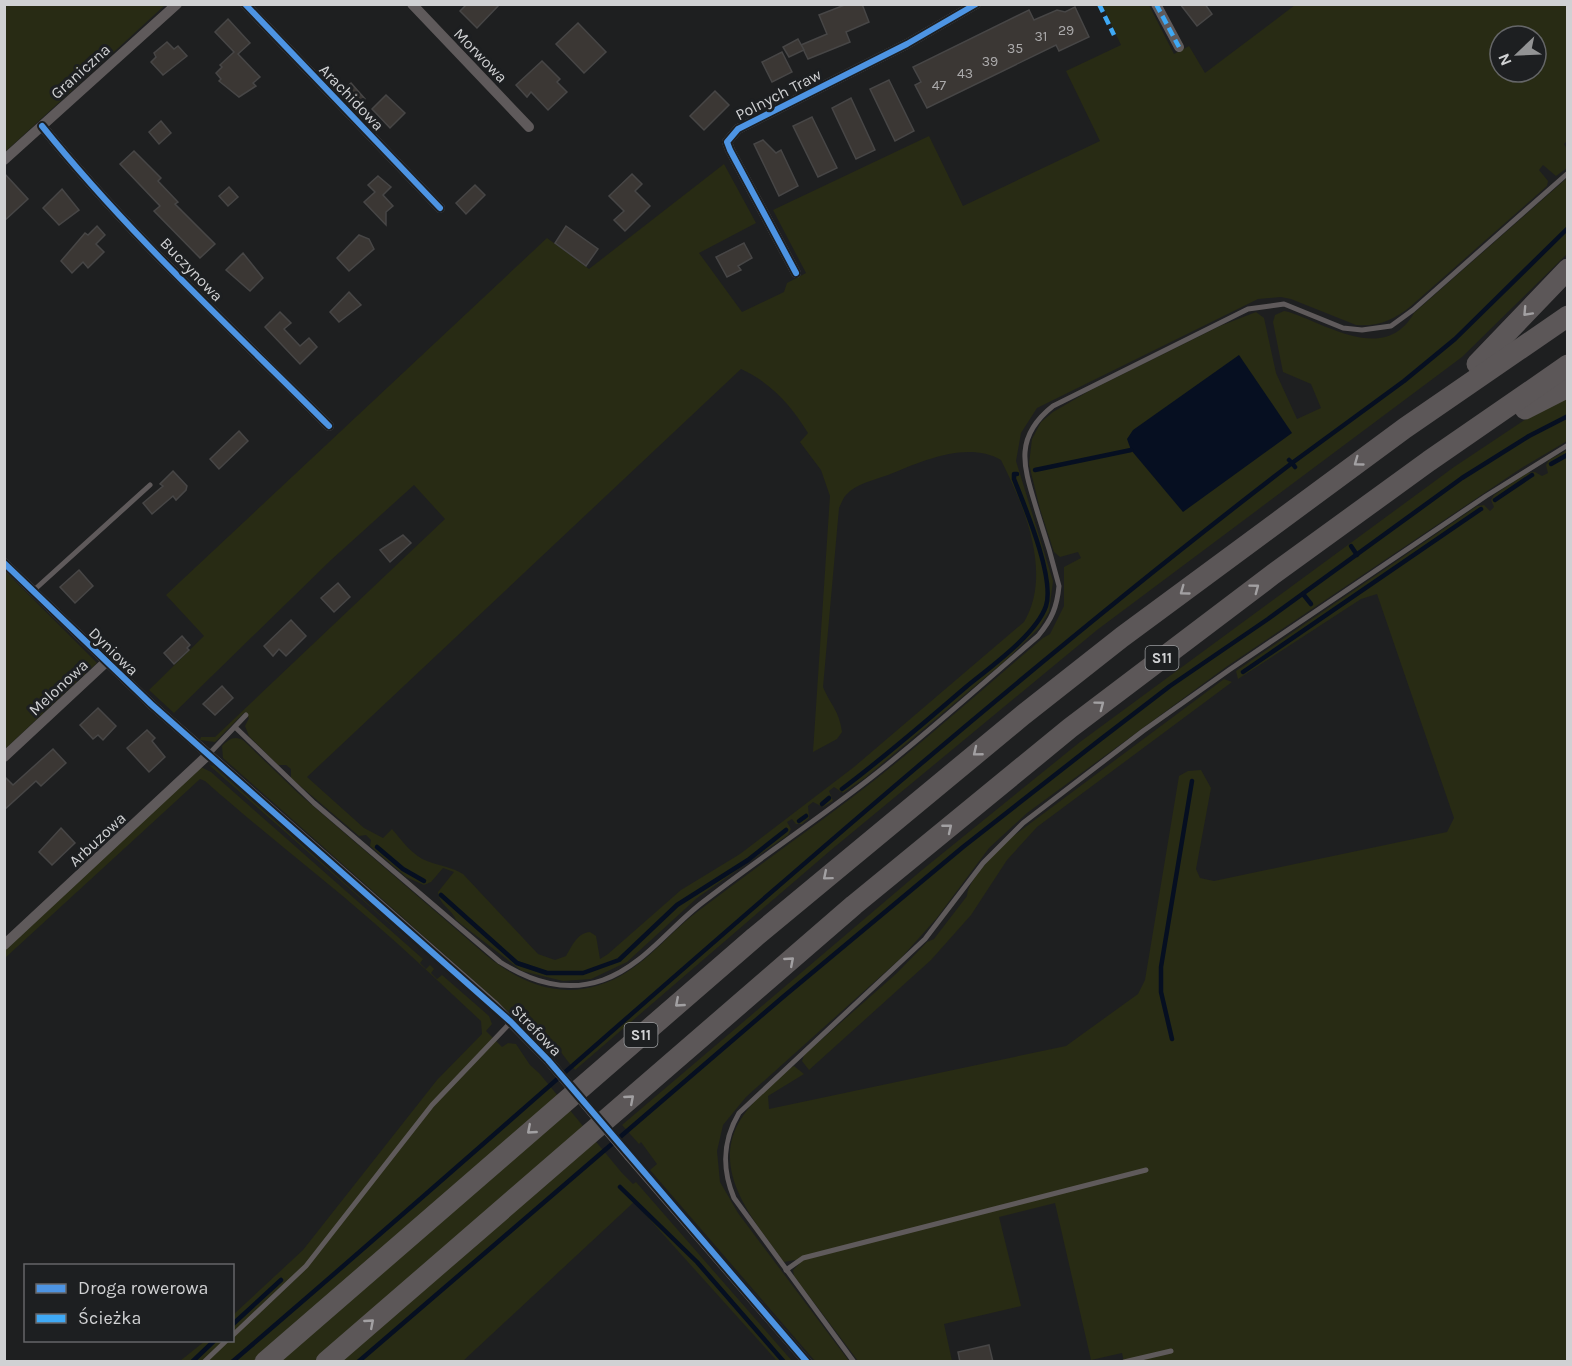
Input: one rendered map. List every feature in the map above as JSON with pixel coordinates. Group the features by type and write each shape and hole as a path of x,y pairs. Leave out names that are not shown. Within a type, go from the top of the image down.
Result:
{"highway":[{"path":"1405,428 1470,371 1568,269"},
{"name":"S11","path":"265,1362 896,818 1122,637 1405,428 1568,316"},
{"name":"S11","path":"326,1362 854,905 1070,728 1429,460 1568,365"},
{"path":"1429,460 1568,387"}],"street":[{"name":"Graniczna","path":"4,160 177,4"},
{"name":"Arachidowa","path":"244,4 440,208"},
{"name":"Morwowa","path":"412,4 529,127"},
{"name":"Polnych Traw","path":"796,273 730,150 727,142 731,135 907,44 976,4"},
{"path":"1156,4 1179,47"},
{"name":"Buczynowa","path":"42,126 72,164 329,426"},
{"name":"Dyniowa","path":"4,563 105,663 209,754"},
{"name":"Melonowa","path":"4,757 105,663"},
{"name":"Arbuzowa","path":"4,945 209,754"},
{"name":"Strefowa","path":"209,754 511,1022 548,1060 807,1362"}],"lane":[{"path":"235,727 314,803 500,962 520,975 555,986 574,986 601,981 631,965 703,902 869,780 1038,636 1050,622 1057,606 1059,586 1024,460 1028,438 1037,419 1053,406 1248,309 1284,304 1342,328 1377,330 1391,326 1413,310 1568,173"},
{"path":"854,1362 740,1209 729,1186 725,1152 728,1135 739,1113 750,1100 918,946 983,862 1023,823 1143,731 1229,670 1486,496 1568,445"},
{"path":"33,591 150,485"},
{"path":"209,754 246,715"},
{"path":"234,1334 306,1266 432,1105 511,1022"},
{"path":"786,1270 803,1257 1146,1170"},
{"path":"204,1362 226,1342"},
{"path":"1124,1362 1171,1351"}],"green space":[{"path":"5,4 165,4 165,5 5,152"},
{"path":"1102,5 1149,5 1174,54 1189,46 1205,73 1295,5 1567,5 1568,140 1564,144 1567,149 1567,168 1556,176 1543,165 1539,170 1548,181 1547,186 1411,306 1392,319 1379,324 1356,325 1291,299 1281,297 1258,299 1037,408 1021,433 1016,461 1053,581 1049,612 1039,628 1004,662 865,778 843,793 834,787 829,791 833,801 823,807 813,802 808,806 809,818 802,824 796,824 792,819 787,822 791,829 788,835 697,898 627,962 591,979 563,981 522,971 456,920 441,900 438,892 454,872 443,868 431,882 424,885 406,877 370,846 371,840 366,835 359,836 291,778 291,769 286,765 278,765 249,736 245,726 249,718 244,713 215,742 200,740 201,737 215,737 445,519 414,485 331,560 174,713 149,690 204,636 166,595 547,238 589,269 724,164 756,223 699,253 742,312 784,292 787,283 806,273 773,210 929,136 963,206 1100,141 1066,71 1121,45","holes":["741,369 771,388 787,404 808,433 800,442 821,470 830,496 813,752 837,739 842,732 837,713 823,687 839,508 845,496 854,488 914,464 944,455 974,452 988,454 1001,460 1018,498 1032,540 1036,561 1036,582 1032,603 1024,622 854,767 740,854 681,890 608,954 600,959 596,936 590,932 578,937 566,956 555,960 538,954 463,874 417,856 392,829 383,838 364,828 307,777"]},
{"path":"1567,178 1567,254 1462,357 1097,630 831,850 575,1070 547,1036 541,1032 535,1038 497,1001 223,758 222,746 227,741 235,738 244,741 298,793 486,955 512,973 539,985 568,990 583,989 614,979 639,963 697,912 876,779 1050,634 1064,606 1064,567 1081,558 1078,552 1060,557 1054,552 1040,509 1029,464 1032,439 1041,422 1053,412 1089,391 1220,326 1256,312 1264,318 1276,373 1297,419 1321,408 1311,384 1283,372 1273,322 1275,315 1284,311 1289,312 1355,336 1372,339 1388,336 1402,328 1414,313"},
{"path":"1567,397 1567,441 1523,467 1226,667 1027,813 989,848 936,919 901,958 746,1097 723,1125 717,1151 720,1182 738,1213 849,1361 815,1361 650,1170 657,1164 641,1142 639,1144 622,1125 922,870 1080,742 1454,467 1523,421"},
{"path":"1567,450 1567,1361 1124,1362 1122,1353 1091,1360 1055,1203 999,1217 1021,1306 944,1324 952,1361 858,1361 794,1276 793,1270 799,1264 795,1260 784,1262 743,1202 734,1181 730,1160 732,1139 742,1118 776,1080 794,1066 804,1074 768,1096 769,1109 1066,1046 1138,994 1145,980 1179,776 1188,771 1201,770 1211,788 1196,869 1200,878 1214,881 1447,832 1454,818 1377,594 1361,599 1238,679 1236,671 1477,506 1484,505 1490,511 1494,507 1491,500 1494,495 1526,473 1535,472 1542,476 1548,473 1546,465 1549,460"},
{"path":"5,571 97,663 5,749"},
{"path":"1224,679 1232,682 1037,827 1007,860 971,915 931,960 809,1070 802,1061 804,1055 897,973 927,942 934,939 967,896 978,873 1012,837"},
{"path":"209,765 214,766 426,956"},
{"path":"201,767 211,772 423,959 420,963 426,969 430,965 434,969 431,973 437,979 442,975 489,1016 492,1024 486,1031 502,1047 508,1043 516,1044 530,1065 622,1173 633,1184 636,1182 792,1361 777,1361 634,1202 463,1361 180,1361 204,1342 234,1342 234,1314 303,1250 437,1080 482,1034 481,1021 352,904 200,779 5,958 5,950"}],"water":[{"path":"1239,355 1292,433 1183,512 1131,450 1127,439 1133,430"}],"building":[{"path":"467,4 500,4 477,28 460,11"},
{"path":"847,4 862,4 869,22 846,32 850,42 808,59 801,45 827,34 819,15"},
{"path":"1180,4 1205,4 1212,14 1197,26"},
{"path":"1075,7 1089,37 1059,51 1056,45 927,108 915,85 921,82 913,67 1029,10 1034,20 1057,10 1065,12"},
{"path":"228,19 250,43 238,54 260,77 253,83 256,86 239,97 219,81 221,79 216,73 222,67 220,65 234,52 215,32"},
{"path":"578,23 606,52 584,73 556,44"},
{"path":"798,39 804,50 789,57 783,47"},
{"path":"167,42 174,49 178,46 187,56 163,75 151,62 156,57 154,53"},
{"path":"782,52 792,72 772,82 762,62"},
{"path":"542,61 560,79 557,82 567,92 548,110 531,92 527,97 516,85"},
{"path":"889,80 914,131 895,141 870,89"},
{"path":"351,83 365,99 356,107 342,91"},
{"path":"715,91 729,105 704,130 690,116"},
{"path":"386,95 405,113 390,128 372,109"},
{"path":"851,98 875,150 856,159 832,108"},
{"path":"812,117 837,168 818,177 793,126"},
{"path":"161,121 171,133 159,144 149,132"},
{"path":"763,140 776,153 781,150 798,186 779,196 754,144"},
{"path":"134,151 161,178 158,181 178,202 175,204 215,244 200,258 154,211 160,206 120,164"},
{"path":"4,173 28,199 4,221"},
{"path":"632,174 642,184 635,191 650,206 625,231 614,220 624,211 609,196"},
{"path":"378,176 391,187 383,195 393,206 386,212 386,225 364,202 375,192 368,185"},
{"path":"475,185 485,195 466,214 456,203"},
{"path":"229,187 238,197 228,206 219,196"},
{"path":"62,189 79,210 59,225 43,208"},
{"path":"97,226 105,235 96,244 104,252 88,268 83,262 72,273 61,261 85,233 88,235"},
{"path":"566,226 598,249 586,266 555,243"},
{"path":"359,235 369,239 374,249 349,271 337,258"},
{"path":"744,243 752,258 738,266 741,270 727,277 716,257"},
{"path":"243,253 263,278 250,291 226,270"},
{"path":"349,292 361,305 339,322 330,312"},
{"path":"280,312 291,323 284,329 300,346 309,338 317,347 300,364 265,327"},
{"path":"239,431 248,441 219,469 210,459"},
{"path":"173,471 187,486 186,490 176,500 173,496 152,514 143,503 163,486 160,484"},
{"path":"403,535 411,543 390,562 380,550"},
{"path":"79,570 93,586 75,603 60,587"},
{"path":"338,583 350,597 334,612 321,598"},
{"path":"291,620 306,636 286,656 279,649 273,656 264,646"},
{"path":"182,636 190,645 187,648 189,650 174,664 164,653"},
{"path":"222,686 233,698 215,715 203,704"},
{"path":"98,708 116,726 103,740 98,735 93,739 80,725"},
{"path":"147,730 155,738 152,741 165,757 149,772 127,748"},
{"path":"53,749 66,763 41,786 36,781 4,810 4,776 13,785"},
{"path":"61,828 75,843 52,865 39,852"},
{"path":"989,1345 993,1362 960,1362 958,1352"}],"waterway":[{"path":"1295,467 1292,463 1404,381 1455,339 1568,228"},
{"path":"358,1362 783,997 963,847 1097,742 1170,686 1268,619 1462,478 1529,436 1568,416"},
{"path":"1035,470 1131,450"},
{"path":"1551,464 1567,455"},
{"path":"232,1362 888,792 1155,570 1292,463 1289,460"},
{"path":"842,789 1011,650 1041,617 1048,594 1046,578 1038,542 1014,479 1014,474 1017,474"},
{"path":"1495,500 1532,475"},
{"path":"1243,672 1481,509"},
{"path":"1351,546 1357,555"},
{"path":"1303,594 1311,604"},
{"path":"1172,1039 1161,992 1161,967 1192,781"},
{"path":"822,804 829,798"},
{"path":"799,821 806,816"},
{"path":"441,895 517,963 547,973 583,973 619,960 677,905 748,860 786,830"},
{"path":"377,847 403,869 424,881"},
{"path":"620,1187 697,1262 784,1362"},
{"path":"234,1323 281,1280"},
{"path":"192,1362 213,1342"}],"marked path":[{"path":"1099,4 1114,35"},
{"path":"1156,4 1179,47"}],"cycle path":[{"path":"245,4 440,208"},
{"path":"796,273 727,142 738,129 907,44 976,4"},
{"path":"42,126 75,166 145,242 329,426"},
{"path":"4,563 151,704 511,1022 548,1060 807,1362"}]}
